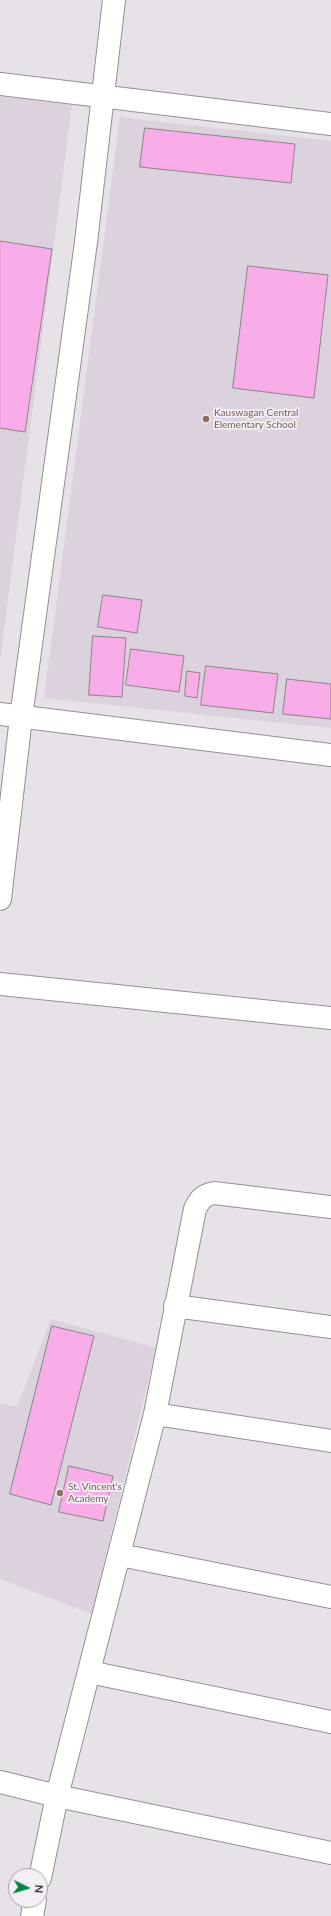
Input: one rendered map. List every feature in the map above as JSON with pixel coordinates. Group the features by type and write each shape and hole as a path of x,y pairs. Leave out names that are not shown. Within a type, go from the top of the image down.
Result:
{"street":[{"path":"0,899 21,717 86,242 114,0"},
{"path":"0,84 331,124"},
{"path":"0,714 331,755"},
{"path":"0,984 331,1018"},
{"path":"42,1868 57,1796 155,1414 195,1209 200,1199 206,1194 214,1193 331,1207"},
{"path":"175,1306 331,1327"},
{"path":"155,1414 331,1441"},
{"path":"120,1555 331,1597"},
{"path":"89,1672 331,1722"},
{"path":"0,1782 57,1796 331,1853"}],"shaded area":[{"path":"0,95 72,104 0,661"},
{"name":"Kauswagan Central Elementary School","path":"120,117 331,141 331,728 44,698"},
{"name":"St. Vincent’s Academy","path":"51,1319 156,1348 92,1614 0,1579 0,1403 17,1407"}],"building":[{"path":"145,128 295,144 291,183 140,167"},
{"path":"0,241 52,249 25,432 0,428"},
{"path":"248,266 328,275 314,398 233,388"},
{"path":"103,595 142,600 137,633 98,627"},
{"path":"93,636 126,638 122,697 89,695"},
{"path":"131,649 184,656 179,692 126,685"},
{"path":"206,666 278,674 273,713 201,705"},
{"path":"187,671 200,673 197,698 185,696"},
{"path":"287,679 331,684 331,719 283,714"},
{"path":"52,1326 94,1336 51,1505 10,1494"},
{"path":"69,1466 113,1476 103,1521 59,1512"}],"place":[{"name":"Kauswagan Central Elementary School","path":"206,419"},
{"name":"St. Vincent’s Academy","path":"60,1493"}]}
